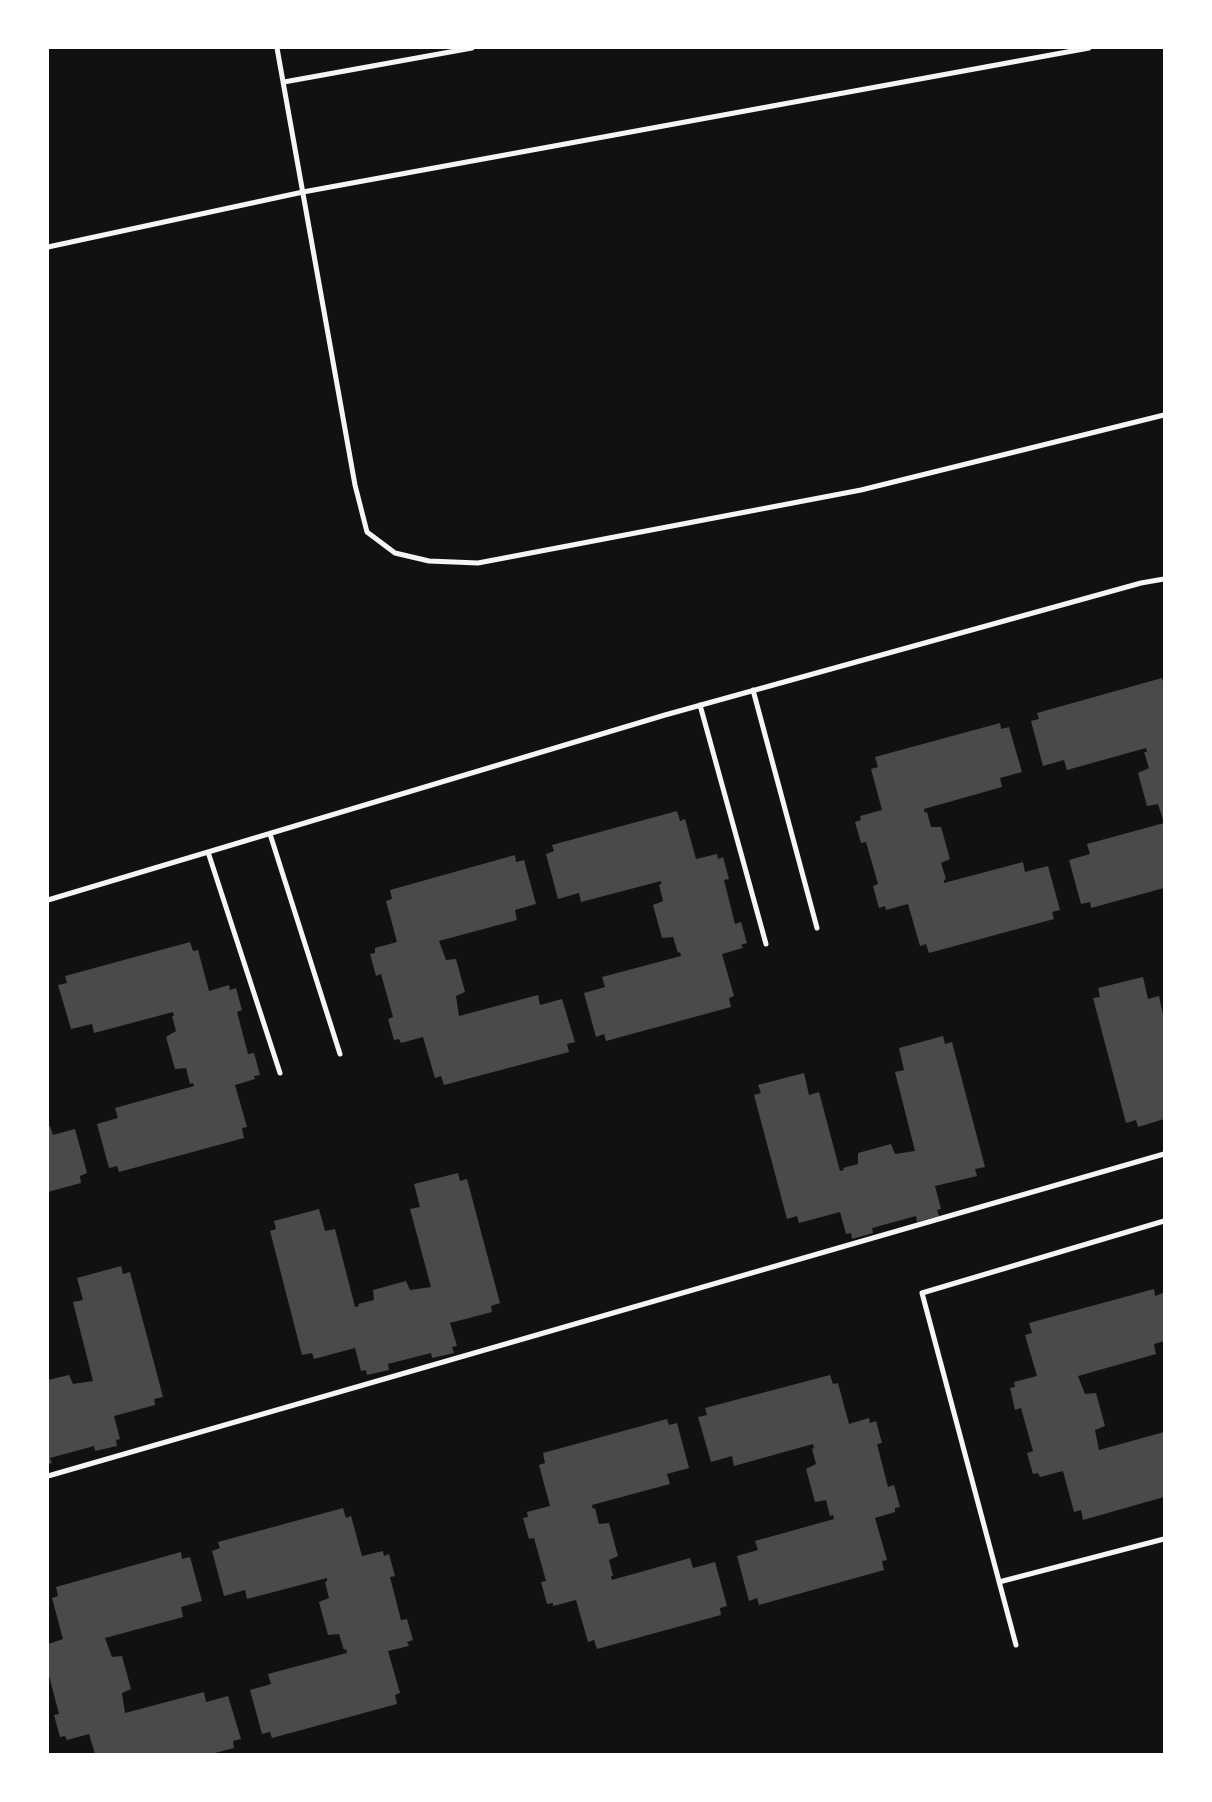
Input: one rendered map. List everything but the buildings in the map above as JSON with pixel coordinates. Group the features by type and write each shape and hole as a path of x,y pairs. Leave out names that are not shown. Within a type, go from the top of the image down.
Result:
{"street":[{"path":"277,48 355,485 367,532 395,552 429,561 478,563 861,490 1164,415"},
{"path":"284,82 472,48"},
{"path":"48,247 303,192 1089,48"},
{"path":"48,900 700,705 1141,583 1164,579"},
{"path":"753,690 817,928"},
{"path":"700,705 766,944"},
{"path":"270,834 340,1054"},
{"path":"208,852 280,1073"},
{"path":"48,1476 1164,1154"},
{"path":"1016,1645 922,1293 1164,1221"},
{"path":"999,1582 1164,1539"}]}
